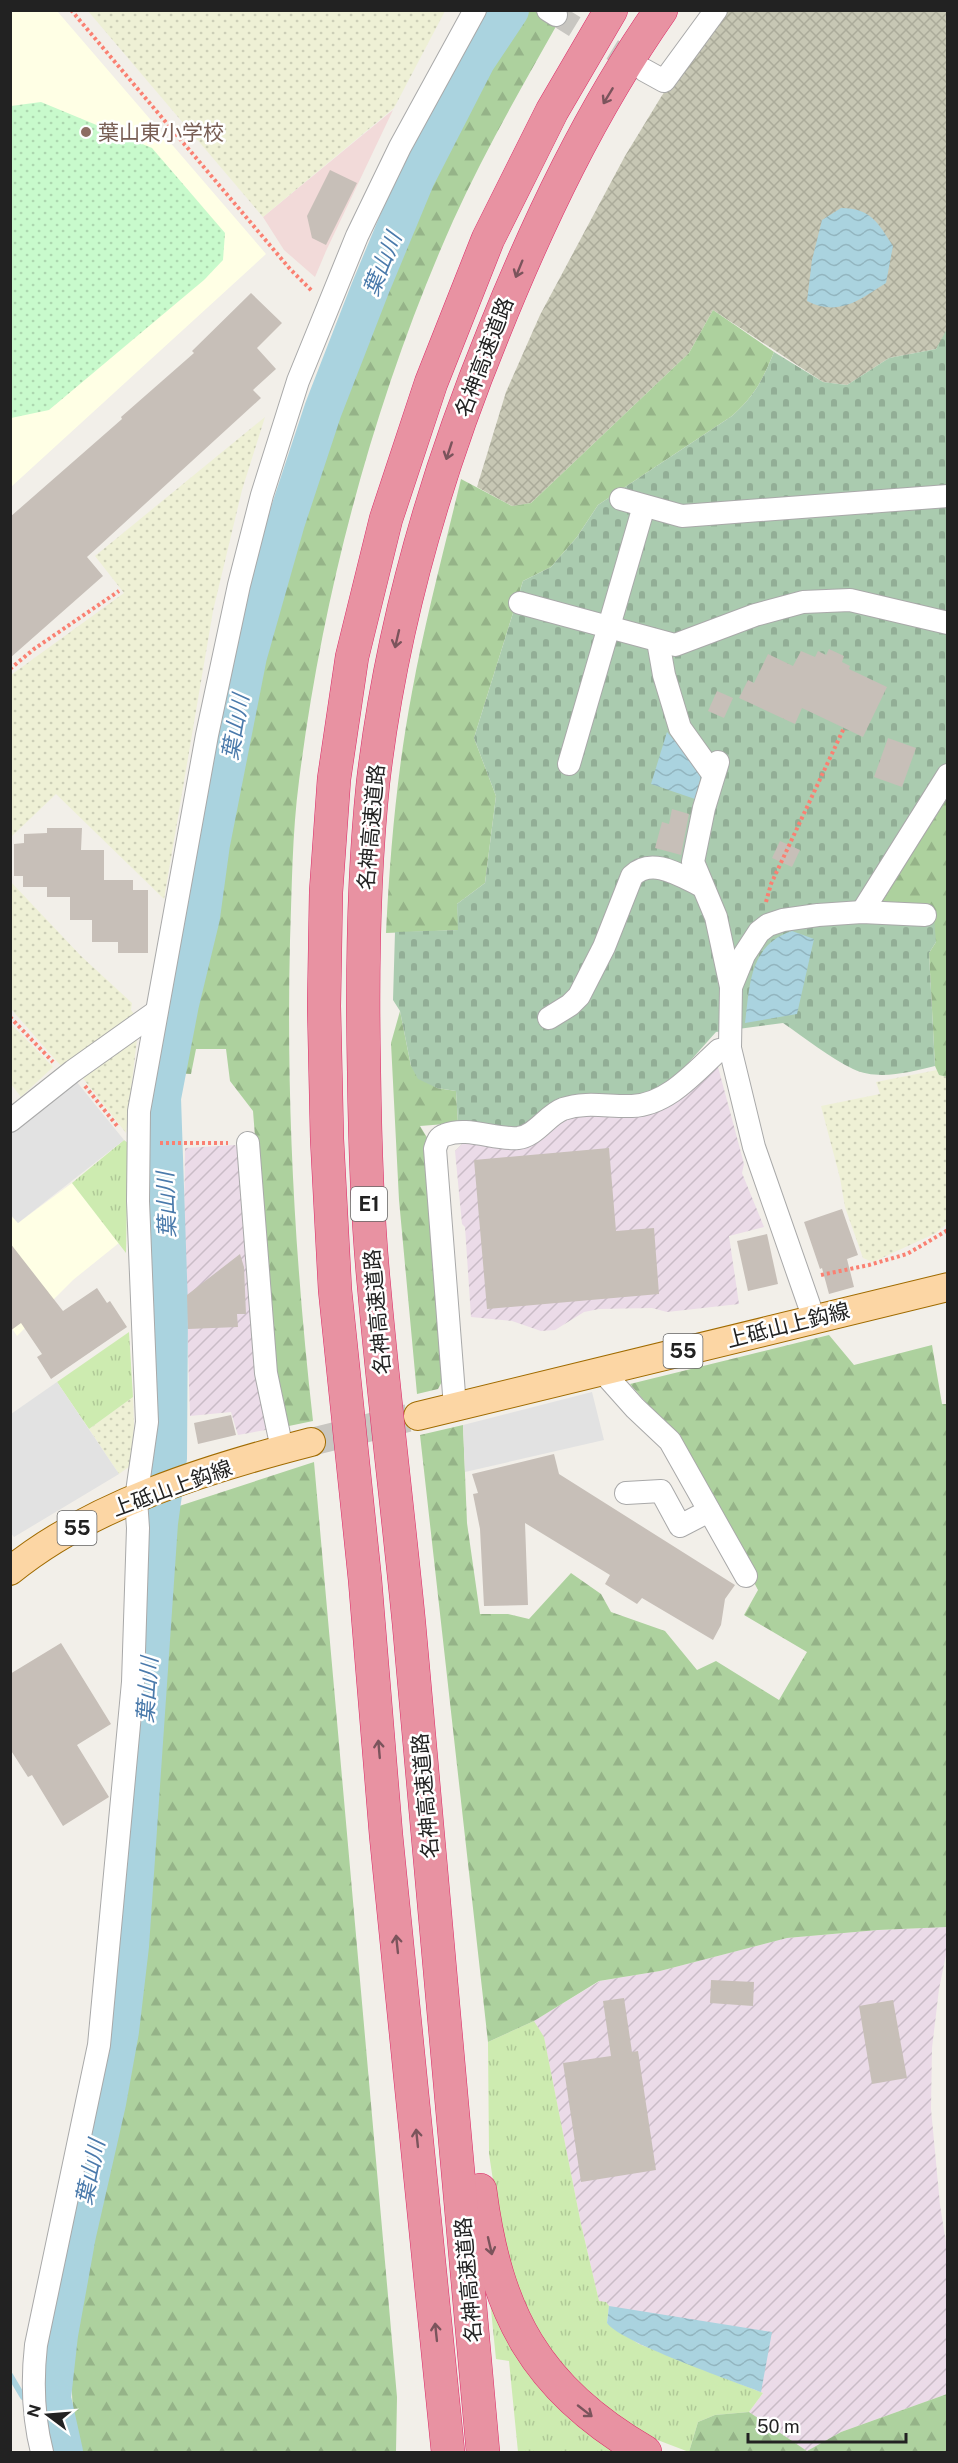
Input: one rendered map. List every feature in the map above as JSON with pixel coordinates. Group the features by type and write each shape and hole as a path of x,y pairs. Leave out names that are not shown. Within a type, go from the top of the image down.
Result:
{"highway":[{"name":"名神高速道路","path":"448,2452 386,1835 365,1580 335,1290 327,1139 324,1006 326,892 333,779 352,657 386,519 431,383 488,239 552,111 611,10"},
{"name":"名神高速道路","path":"483,2452 449,2044 403,1563 373,1282 365,1141 363,1016 365,892 373,783 391,664 423,528 467,397 523,259 585,133 661,10"},
{"path":"403,1563 484,2219 493,2260 509,2312 538,2362 570,2399 615,2435 645,2452"},
{"path":"431,2452 440,2374"}],"main road":[{"name":"上砥山上鈎線","path":"418,1416 948,1287"},
{"name":"上砥山上鈎線","path":"10,1571 33,1553 117,1505 143,1497 187,1478 311,1442"}],"street":[{"path":"42,2452 37,2431 33,2378 35,2351 99,2045 133,1682 138,1528 143,1497 147,1422 138,1201 141,1142 139,1111 156,1012 207,735 238,585 262,495 298,381 357,236 399,147 475,10"},
{"path":"644,70 664,81 716,10"},
{"path":"621,499 682,516 948,496"},
{"path":"569,764 644,506"},
{"path":"520,603 675,645 755,615 804,602 850,600 948,623"},
{"path":"658,641 664,675 680,728 715,768 693,862 716,917 731,987 730,1048 754,1147 814,1319"},
{"path":"862,912 948,775"},
{"path":"549,1018 570,1005 579,996 608,938 632,876 646,867 662,868 702,886"},
{"path":"731,987 744,955 759,932 768,925 783,920 818,915 862,912 925,915"},
{"path":"10,1120 69,1074 156,1012"},
{"path":"455,1407 435,1149 438,1139 445,1134 462,1133 505,1139 522,1138 560,1110 578,1104 634,1106 663,1098 718,1050 730,1048"},
{"path":"248,1143 267,1373 282,1449"},
{"path":"602,1371 634,1408 670,1441 746,1576"},
{"path":"626,1493 661,1491 680,1526 710,1511"}],"path":[{"path":"71,10 290,269 310,291 330,302"},
{"path":"10,669 119,591"},
{"path":"765,905 771,884 843,728"},
{"path":"10,1017 69,1074 132,1142 185,1145 248,1143"},
{"path":"801,1282 828,1273 869,1265 907,1254 948,1230"}],"shaded area":[{"name":"葉山東小学校","path":"11,11 57,11 266,254 11,487"},
{"path":"88,11 445,11 394,108 263,217"},
{"path":"722,11 947,11 948,329 936,349 889,358 847,385 823,382 713,310 689,353 531,503 512,506 477,487 506,392 540,315 625,156 661,97"},
{"path":"393,110 315,277 284,250 263,217"},
{"path":"265,417 242,490 213,611 164,899 56,794 11,837 11,675 124,593 95,556"},
{"path":"10,881 81,956 132,1003 131,1010 135,1015 61,1066 11,1009"},
{"path":"10,1023 53,1067 21,1097 11,1084"},
{"path":"137,1039 126,1133 82,1077"},
{"path":"717,1063 744,1164 742,1173 764,1227 729,1236 739,1304 667,1312 652,1308 599,1309 584,1312 555,1330 541,1331 512,1321 471,1317 465,1227 462,1224 455,1151 465,1141 555,1124"},
{"path":"937,1070 939,1075 947,1077 947,1224 936,1233 873,1262 863,1258 845,1207 840,1178 821,1106 880,1094 876,1082"},
{"path":"76,1081 124,1140 18,1223 11,1215 10,1133"},
{"path":"235,1145 239,1150 271,1429 238,1435 231,1412 190,1416 184,1222 185,1148"},
{"path":"72,1183 119,1243 73,1280 17,1336 11,1327 10,1215 18,1223"},
{"path":"57,1382 119,1474 14,1537 10,1532 11,1414"},
{"path":"592,1392 604,1440 465,1472 463,1425"},
{"path":"133,1397 134,1425 130,1466 119,1474 89,1429"},
{"path":"947,1927 947,1950 939,1989 932,2048 931,2109 940,2205 947,2249 947,2394 841,2432 807,2451 749,2412 763,2393 639,2344 599,2301 581,2224 544,2038 532,2022 600,1981 660,1971 787,1938"}],"green space":[{"path":"518,11 538,11 559,21 465,195 399,356 356,495 322,638 309,710 299,781 294,841 289,1061 293,1181 301,1301 313,1421 284,1427 279,1400 264,1251 253,1111 230,1081 226,1049 196,1049 191,1074 174,1073 192,987 209,928 218,841 255,667 269,610 316,458 351,361 442,149"},
{"name":"葉山東小学校","path":"41,102 152,148 225,233 223,260 204,280 49,410 11,418 11,106"},
{"path":"713,310 774,352 762,379 747,401 732,416 598,505 577,537 551,567 523,581 474,738 496,796 485,883 457,904 459,930 386,933 402,752 423,639 461,479 512,506 531,503 689,353"},
{"path":"947,329 947,788 873,905 933,905 936,942 929,953 935,1066 894,1074 863,1073 835,1059 783,1023 716,1032 674,1079 639,1098 516,1129 458,1123 456,1091 437,1088 418,1079 411,1066 400,1011 393,1000 395,932 458,930 457,904 485,883 496,796 474,738 523,581 551,567 577,537 598,505 732,416 758,387 774,352 823,382 847,385 889,358 936,349"},
{"path":"947,788 947,1077 939,1075 935,1066 929,953 936,942 872,905"},
{"path":"400,1011 411,1066 437,1088 456,1091 458,1123 420,1126 431,1144 446,1374 438,1389 417,1394 399,1200 391,1043"},
{"path":"124,1140 128,1143 126,1253 72,1183"},
{"path":"129,1332 133,1397 89,1429 57,1382"},
{"path":"829,1335 854,1365 932,1345 942,1404 948,1404 947,1927 787,1938 660,1971 599,1981 534,2021 488,2042 420,1435 463,1425 467,1523 480,1614 508,1614 529,1619 571,1573 601,1594 611,1612 665,1631 697,1670 716,1661 779,1700 807,1652 744,1615 758,1590 680,1442 630,1384"},
{"path":"314,1462 397,2397 396,2452 80,2452 74,2430 70,2358 93,2222 120,2098 145,1955 170,1509"},
{"path":"534,2021 544,2037 581,2224 599,2301 606,2302 609,2306 607,2323 639,2344 763,2393 749,2412 715,2415 698,2422 689,2452 647,2436 602,2406 558,2364 525,2309 503,2246 489,2154 488,2042"},
{"path":"490,2300 627,2452 518,2452 509,2361 496,2359"},
{"path":"947,2394 947,2452 689,2452 698,2422 715,2415 749,2412 807,2451 841,2432"}],"water":[{"path":"841,208 860,211 873,218 893,246 886,283 848,304 839,307 818,306 807,301 812,260 822,220"},
{"path":"667,732 700,770 701,776 695,799 651,784"},
{"path":"792,931 814,939 797,1014 745,1023 751,981 760,956 778,937"},
{"path":"609,2306 772,2332 761,2392 654,2350 616,2331 607,2323"}],"building":[{"path":"330,170 357,183 326,245 312,238 307,216"},
{"path":"251,293 282,323 257,348 276,369 253,390 261,398 87,557 103,576 10,658 10,517 194,353 192,351"},
{"path":"829,649 844,656 842,662 850,666 849,669 887,687 863,737 802,708 795,724 739,698 748,680 754,683 768,654 793,666 801,651 815,657 818,651 826,655"},
{"path":"717,691 733,698 724,718 708,711"},
{"path":"888,738 916,748 902,787 874,777"},
{"path":"672,809 689,814 681,855 655,848 662,822 669,824"},
{"path":"47,828 82,828 81,850 104,850 104,880 133,880 133,890 148,890 148,953 118,953 118,942 92,942 92,920 70,920 70,897 47,897 47,887 23,887 23,876 14,876 14,844 24,843 24,834 47,833"},
{"path":"780,841 800,850 792,867 772,858"},
{"path":"609,1148 616,1231 654,1228 659,1294 487,1309 474,1160"},
{"path":"842,1209 858,1255 847,1259 854,1287 829,1294 822,1268 820,1269 804,1222"},
{"path":"767,1234 778,1284 748,1291 737,1241"},
{"path":"10,1243 63,1311 97,1288 107,1303 110,1301 127,1327 51,1379 37,1357 42,1354 21,1323 10,1331"},
{"path":"240,1254 244,1267 246,1314 237,1314 238,1327 188,1329 187,1295"},
{"path":"231,1415 236,1435 198,1444 194,1423"},
{"path":"554,1454 559,1474 735,1585 725,1599 721,1625 713,1640 642,1598 637,1604 605,1584 610,1575 525,1523 528,1605 484,1606 480,1529 473,1494 478,1493 472,1474"},
{"path":"61,1643 111,1724 77,1745 109,1797 63,1826 32,1775 28,1777 10,1749 10,1674"},
{"path":"711,1980 754,1982 753,2006 710,2003"},
{"path":"624,1998 632,2052 638,2051 656,2170 581,2182 563,2063 611,2056 603,2001"},
{"path":"893,2000 907,2078 872,2084 859,2006"}],"waterway":[{"name":"葉山川","path":"64,2452 52,2398 59,2335 77,2235 107,2103 120,2031 130,1946 159,1523 168,1458 169,1307 162,1098 180,1004 201,917 211,844 248,656 286,522 323,410 416,178 476,61 510,10"},
{"path":"10,2375 23,2397"},
{"name":"葉山川","path":"52,2398 60,2433"}],"tunnel":[{"path":"556,15 639,66"},
{"path":"311,1442 408,1418"}],"place":[{"name":"葉山東小学校","path":"86,132"}]}
